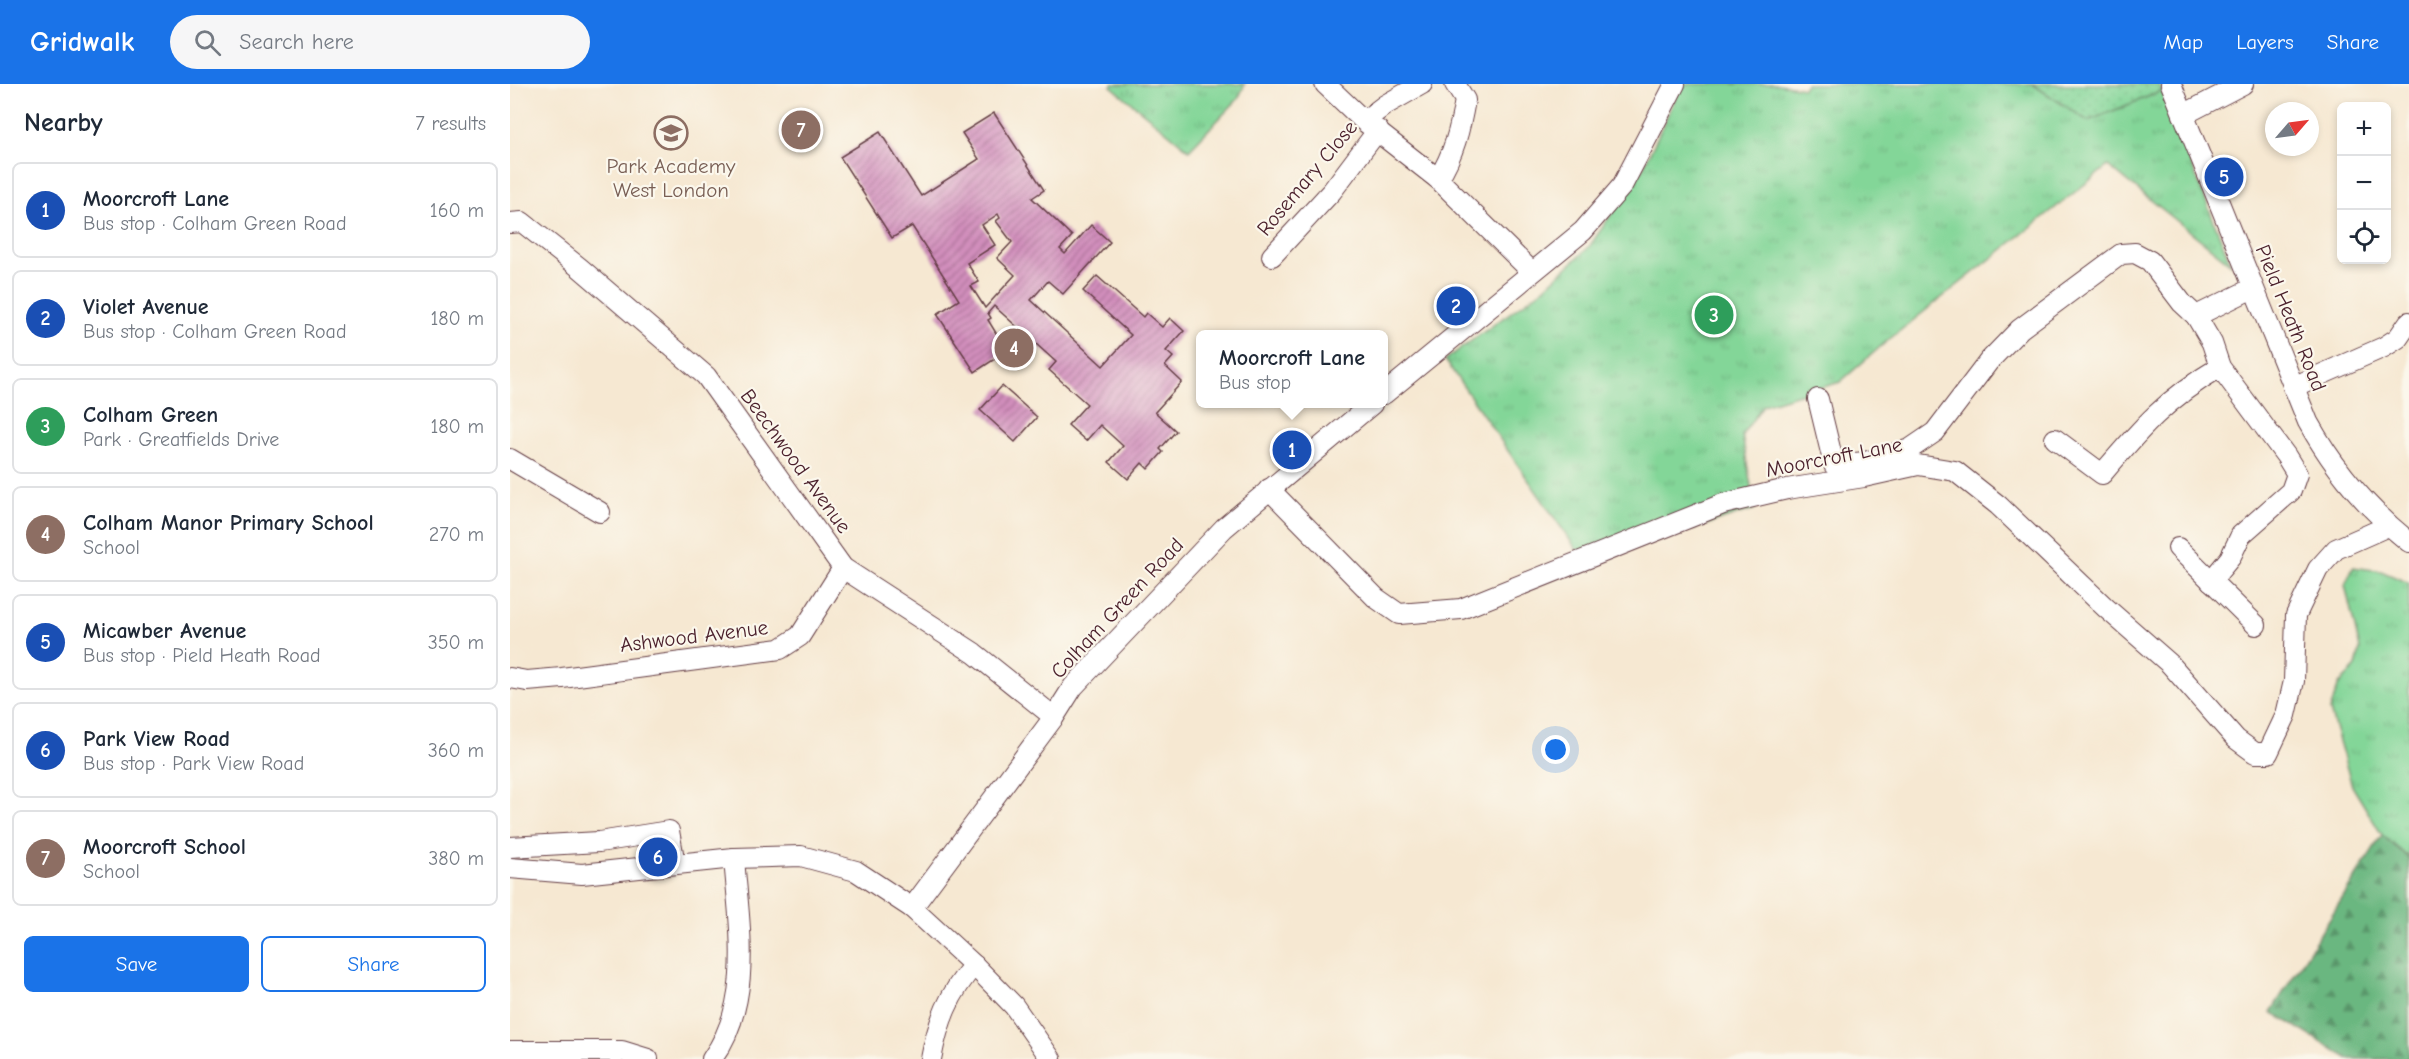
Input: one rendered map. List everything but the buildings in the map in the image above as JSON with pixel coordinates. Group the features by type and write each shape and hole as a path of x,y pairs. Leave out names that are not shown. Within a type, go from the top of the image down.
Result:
{"street":[{"path":"1325,84 1438,179 1531,271"},
{"name":"Rosemary Close","path":"1272,256 1332,191 1384,105 1422,84"},
{"path":"1438,179 1448,164 1459,135 1465,100 1455,84"},
{"path":"1388,390 1531,271 1579,235 1622,186 1675,84"},
{"name":"Pield Heath Road","path":"2171,84 2308,422 2330,461 2388,526 2409,542"},
{"path":"2183,116 2243,84"},
{"name":"Beechwood Avenue","path":"510,223 522,222 706,376 843,568 974,652 1054,717"},
{"path":"1818,399 1834,465 1865,462 1910,449 1935,432 1989,361 2020,329 2121,254 2135,253 2150,261 2182,303 2196,316 2212,343 2220,367 2286,456 2296,474 2291,491 2241,535 2230,558 2211,581"},
{"path":"2196,316 2253,288"},
{"path":"2293,387 2384,347 2398,338 2409,322"},
{"path":"2055,440 2102,474 2150,418 2187,386 2220,367"},
{"name":"Colham Green Road","path":"912,908 1054,717 1073,687 1224,528 1367,408"},
{"path":"510,459 600,512"},
{"name":"Moorcroft Lane","path":"1269,489 1376,598 1399,614 1461,609 1724,504 1787,489 1864,477 1918,465 1955,471 2007,513 2170,664 2236,739 2255,753 2268,753 2286,715 2294,681 2296,615 2318,569 2336,549 2388,526"},
{"path":"2178,548 2256,625"},
{"name":"Ashwood Avenue","path":"510,678 527,681 550,679 780,650 800,636 843,568"},
{"path":"510,847 599,842 669,831 675,864"},
{"path":"510,868 582,874 734,858 801,856 856,871 912,908 974,965 1014,1006 1051,1059"},
{"path":"712,1059 719,1049 739,999 741,953 734,858"},
{"path":"931,1059 944,1012 956,985 974,965"},
{"path":"510,1051 622,1051 648,1059"}],"green space":[{"path":"1113,84 1245,84 1238,99 1189,150 1111,86"},
{"path":"1682,84 1778,84 1803,88 1806,84 2032,84 2088,121 2162,91 2231,264 2108,166 1887,341 1840,382 1763,405 1742,435 1755,509 1586,563 1445,360 1543,289 1589,247 1643,168"},
{"path":"2032,84 2159,84 2162,91 2088,121"},
{"path":"2353,567 2381,571 2409,583 2409,858 2382,835 2352,786 2330,710 2339,684 2356,667 2360,649 2345,585"},
{"path":"2382,835 2409,858 2409,1059 2349,1059 2271,1012"}],"place":[{"name":"Moorcroft School","path":"801,130"},
{"name":"Park Academy West London","path":"671,133"},
{"name":"Micawber Avenue","path":"2224,177"},
{"name":"Violet Avenue","path":"1456,306"},
{"name":"Colham Green","path":"1714,315"},
{"name":"Colham Manor Primary School","path":"1014,348"},
{"name":"Moorcroft Lane","path":"1292,450"},
{"name":"Park View Road","path":"658,857"}]}
